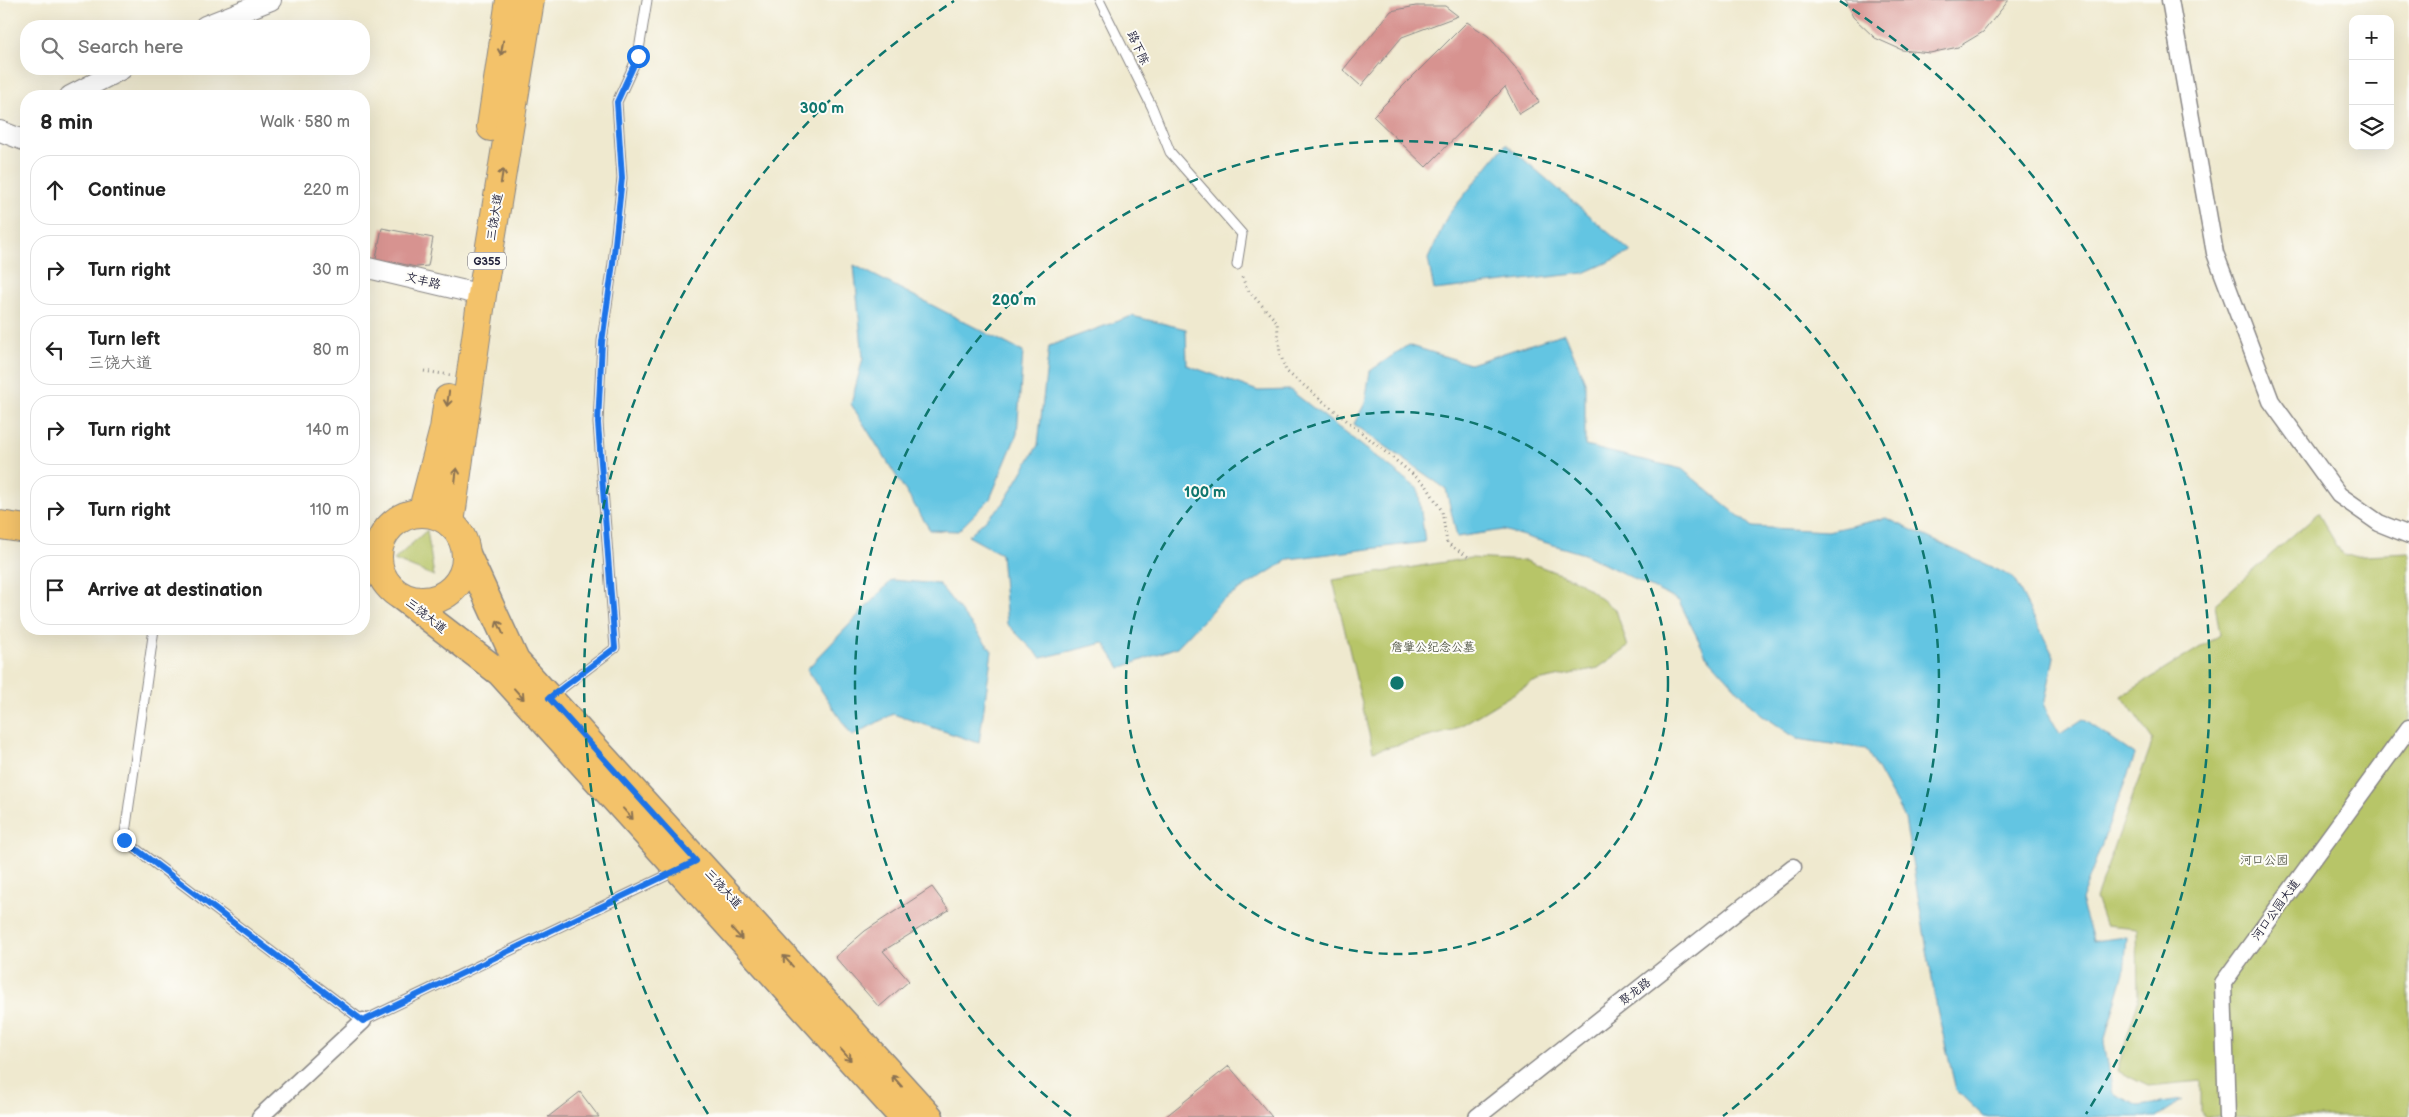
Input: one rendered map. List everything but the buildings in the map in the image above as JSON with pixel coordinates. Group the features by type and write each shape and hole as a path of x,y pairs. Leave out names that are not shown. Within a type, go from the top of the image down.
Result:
{"highway":[{"name":"三饶大道","path":"473,293 474,236 510,0"},
{"name":"三饶大道","path":"450,523 453,431 473,293 530,0"},
{"name":"三饶大道","path":"422,513 453,431"},
{"path":"0,514 20,516"},
{"path":"370,588 413,601 427,601 441,597 452,590 461,579 466,566 466,552 463,540 450,523 435,515 409,514 397,520 372,545 380,574 388,586 400,596"},
{"path":"0,525 20,528"}],"main road":[{"name":"三饶大道","path":"466,552 508,667 687,865 930,1117"},
{"name":"三饶大道","path":"400,596 508,667 549,698 687,865 902,1117"}],"street":[{"path":"220,20 271,0"},
{"path":"2170,0 2215,253 2271,401 2339,495 2380,523 2409,535"},
{"path":"82,90 110,75"},
{"path":"0,131 20,137"},
{"name":"文丰路","path":"370,268 473,293"},
{"name":"河口公园大道","path":"2227,1117 2223,983 2409,728"},
{"name":"聚龙路","path":"1477,1117 1793,867"},
{"path":"260,1117 363,1021"}],"lane":[{"path":"549,698 615,648 598,423 602,351 622,178 617,102 638,56 647,0"},
{"name":"路下陈","path":"1099,0 1152,107 1170,152 1242,234 1237,265"},
{"path":"153,635 124,840 363,1021 687,865"}],"path":[{"path":"1237,265 1247,289 1277,322 1280,353 1286,370 1426,485 1442,511 1447,543 1470,558"}],"green space":[{"name":"河口公园","path":"2318,513 2343,556 2409,553 2409,1117 2206,1117 2201,1111 2201,1081 2148,1086 2117,1071 2138,1001 2137,928 2105,925 2096,898 2153,740 2122,696 2220,635 2215,604"},
{"path":"427,530 434,576 394,560"},
{"name":"詹肇公纪念公墓","path":"1470,558 1526,561 1578,581 1616,610 1628,647 1598,668 1533,682 1452,731 1373,751 1333,580"}],"water":[{"path":"1506,144 1631,252 1584,273 1434,290 1428,259 1448,215"},
{"path":"854,265 1023,352 1017,434 990,499 958,531 930,530 851,404 863,358"},
{"path":"1132,316 1186,329 1187,365 1258,391 1290,390 1418,489 1425,542 1289,559 1219,603 1177,647 1120,668 1104,643 1041,658 1007,624 1001,554 968,536 1003,504 1038,445 1049,346"},
{"path":"1565,333 1585,382 1585,446 1682,469 1752,527 1828,531 1886,518 2013,577 2054,657 2044,706 2060,734 2083,719 2135,755 2081,900 2093,941 2127,937 2124,973 2104,1042 2113,1093 2139,1106 2183,1100 2157,1117 1984,1117 1956,1090 1937,1009 1905,819 1866,749 1797,739 1757,711 1706,655 1679,601 1584,554 1503,530 1457,537 1446,489 1354,424 1365,403 1370,371 1408,345 1470,364"},
{"path":"892,580 939,584 992,651 979,743 893,714 852,736 807,669"}],"route":[{"path":"124,840 363,1021 696,861 549,698 615,648 598,423 602,342 622,178 617,102 638,56"}]}
